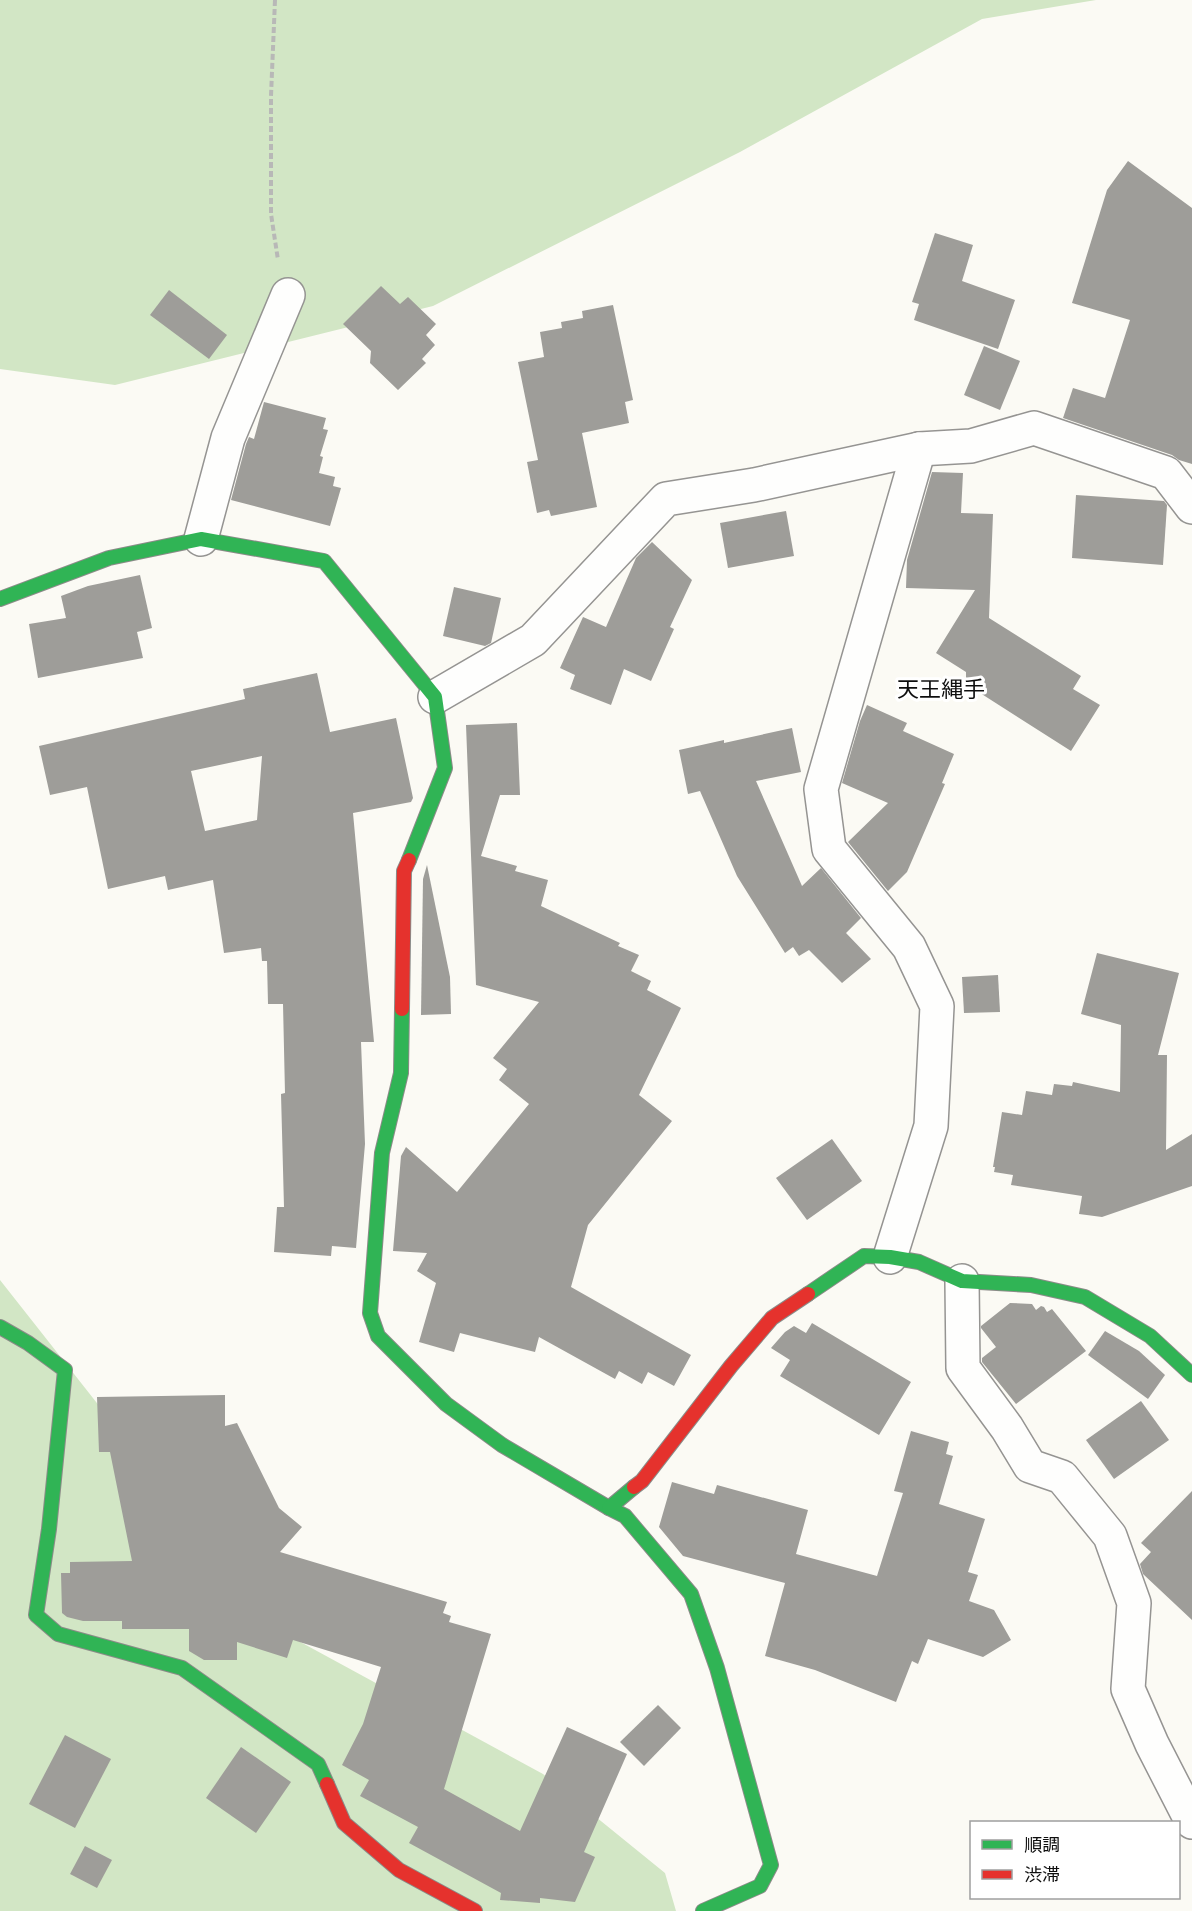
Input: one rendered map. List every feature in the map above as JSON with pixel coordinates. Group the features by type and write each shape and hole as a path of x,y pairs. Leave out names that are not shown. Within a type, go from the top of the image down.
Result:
{"street":[{"path":"201,539 228,438 288,295"},
{"path":"435,697 533,640 666,500 754,485 919,449 970,446 1034,428 1166,473 1192,507"},
{"path":"890,1257 931,1126 937,1006 909,947 830,849 820,789 919,449"},
{"path":"0,599 109,558 201,539 324,561 435,697 445,768 405,871 401,1073 382,1153 370,1313 378,1336 446,1404 502,1445 625,1516 691,1594 717,1668 771,1865 760,1886 703,1911"},
{"path":"609,1508 642,1481 731,1366 772,1318 864,1256 890,1257 918,1262 962,1281 1031,1285 1085,1297 1150,1336 1192,1375"},
{"path":"962,1281 963,1368 1007,1428 1030,1466 1062,1476 1110,1536 1134,1603 1128,1689 1152,1744 1192,1822"},
{"path":"0,1327 28,1343 65,1370 49,1530 36,1615 58,1634 182,1668 318,1764 344,1823 399,1870 475,1911"}],"path":[{"path":"274,0 271,214 279,267 288,295"}],"green space":[{"path":"0,0 1096,0 982,19 740,152 433,306 115,385 0,369"},
{"path":"0,1280 115,1426 225,1601 543,1774 665,1873 676,1911 0,1911"}],"building":[{"path":"1128,161 1192,208 1192,464 1063,418 1073,388 1105,398 1130,320 1072,303 1107,190"},
{"path":"935,233 973,245 962,281 1015,300 998,349 914,320 919,304 912,302"},
{"path":"381,286 400,304 408,297 436,324 426,335 435,345 422,359 426,363 398,390 370,363 371,351 343,324"},
{"path":"169,290 227,335 209,359 150,315"},
{"path":"613,305 633,400 625,402 629,423 582,433 597,507 551,516 549,510 537,513 527,462 538,460 518,362 544,357 540,332 562,328 561,322 583,318 582,311"},
{"path":"984,346 1020,361 1000,410 964,395"},
{"path":"264,402 326,418 323,429 328,430 320,456 323,457 319,473 335,477 333,486 341,488 330,526 231,500 246,444 249,437 254,439"},
{"path":"932,472 963,473 961,513 993,514 989,618 1081,676 1073,689 1100,705 1071,751 966,684 966,672 936,653 975,590 906,588 907,560"},
{"path":"1076,495 1164,501 1167,505 1163,565 1072,558"},
{"path":"786,511 794,556 728,568 720,523"},
{"path":"652,542 692,580 670,627 674,629 651,681 624,669 611,705 570,689 575,675 560,668 583,617 606,627 636,558"},
{"path":"140,575 152,628 137,632 143,658 38,678 29,624 66,618 61,596 88,586"},
{"path":"454,587 501,598 491,643 485,646 443,636"},
{"path":"317,673 330,732 396,718 413,798 411,802 353,813 374,1042 361,1042 365,1144 356,1248 332,1246 331,1256 274,1252 277,1207 284,1207 281,1094 285,1093 283,1004 268,1004 267,961 262,961 261,948 224,953 213,880 168,890 165,876 108,889 87,787 50,795 39,746 245,699 243,689","holes":["262,756 257,820 205,831 191,771"]},
{"path":"867,705 907,723 903,731 954,754 942,783 945,784 907,872 888,891 848,842 888,803 842,783"},
{"path":"517,723 520,795 500,795 481,856 517,866 515,871 548,880 541,906 620,943 618,946 639,955 631,971 651,981 647,990 681,1008 639,1095 672,1121 588,1225 571,1287 691,1355 674,1386 648,1372 642,1384 619,1371 615,1379 539,1337 535,1352 460,1333 454,1352 419,1342 436,1283 417,1271 427,1253 393,1251 401,1156 406,1147 457,1192 529,1104 499,1080 507,1069 493,1058 539,1002 476,985 466,725"},
{"path":"792,728 801,772 756,781 802,886 821,868 861,918 846,933 871,959 842,983 809,950 799,956 793,947 785,953 737,876 700,791 688,794 679,750"},
{"path":"427,865 450,977 451,1014 421,1015 423,879"},
{"path":"1097,953 1179,973 1158,1055 1167,1055 1166,1150 1192,1134 1192,1186 1102,1217 1079,1214 1082,1196 1011,1185 1013,1175 994,1172 995,1167 993,1167 1002,1112 1022,1115 1026,1091 1052,1095 1054,1084 1072,1086 1073,1082 1120,1092 1121,1025 1081,1014"},
{"path":"998,975 1000,1012 964,1013 962,977"},
{"path":"832,1139 862,1181 807,1220 776,1178"},
{"path":"1010,1303 1032,1304 1036,1310 1041,1306 1047,1312 1052,1309 1086,1351 1016,1404 982,1362 982,1358 996,1347 981,1326"},
{"path":"812,1323 911,1382 879,1435 780,1376 790,1360 771,1348 785,1332 794,1326 806,1333"},
{"path":"1105,1331 1139,1351 1165,1375 1148,1399 1088,1355"},
{"path":"225,1395 225,1426 237,1423 279,1508 302,1527 280,1552 447,1602 443,1613 451,1616 449,1622 491,1634 444,1789 520,1831 567,1727 627,1754 584,1852 595,1857 575,1902 540,1898 540,1903 500,1900 501,1893 409,1843 418,1827 360,1796 369,1780 342,1765 363,1724 381,1667 293,1640 287,1658 237,1642 237,1660 204,1660 189,1651 189,1629 122,1629 122,1621 83,1621 67,1617 62,1613 61,1573 70,1573 70,1562 132,1561 110,1452 99,1452 97,1397"},
{"path":"1141,1401 1169,1440 1114,1479 1086,1440"},
{"path":"911,1431 949,1442 946,1454 953,1456 939,1504 985,1519 968,1572 978,1575 969,1601 994,1610 1011,1640 983,1657 928,1639 918,1664 912,1661 896,1702 815,1670 765,1656 785,1583 683,1556 659,1527 672,1482 714,1494 717,1485 808,1510 796,1554 877,1576 903,1493 894,1491"},
{"path":"1192,1491 1192,1620 1143,1574 1140,1564 1151,1552 1141,1543"},
{"path":"658,1705 681,1728 644,1766 620,1742"},
{"path":"65,1735 111,1759 75,1828 29,1804"},
{"path":"241,1747 291,1782 256,1833 206,1798"},
{"path":"85,1846 112,1860 97,1888 70,1874"}],"traffic: fast":[{"path":"0,599 109,558 201,539 324,561 435,697 445,768 409,860"},
{"path":"402,1009 401,1073 382,1153 370,1313 378,1336 446,1404 502,1445 609,1508"},
{"path":"808,1294 864,1256 890,1257 919,1262 962,1281 1031,1285 1085,1297 1150,1336 1192,1375"},
{"path":"0,1327 28,1343 65,1370 49,1529 36,1615 58,1634 182,1668 318,1764 327,1784"},
{"path":"634,1487 609,1508 625,1516 691,1594 717,1668 771,1865 760,1886 703,1911"}],"traffic: jam":[{"path":"402,1009 404,871 409,860"},
{"path":"634,1487 642,1481 731,1366 772,1318 808,1294"},
{"path":"327,1784 344,1823 399,1870 475,1911"}],"district":[{"name":"天王縄手","path":"941,688"}]}
